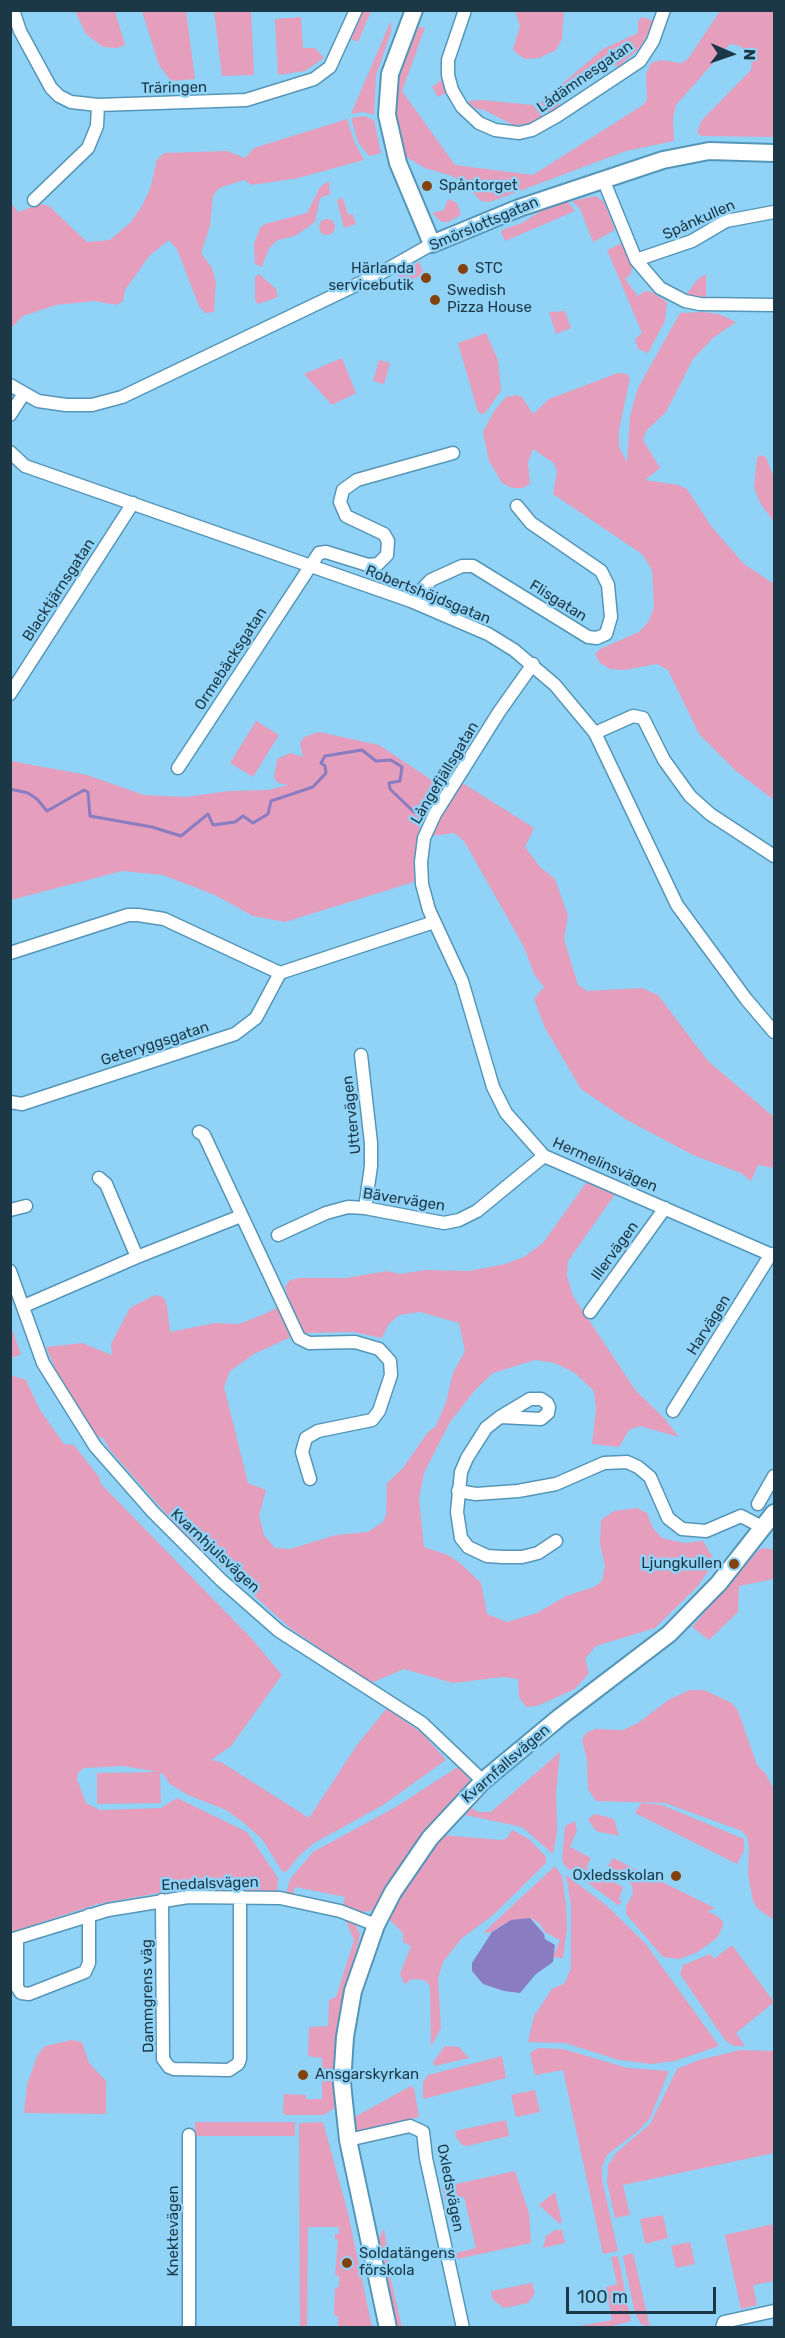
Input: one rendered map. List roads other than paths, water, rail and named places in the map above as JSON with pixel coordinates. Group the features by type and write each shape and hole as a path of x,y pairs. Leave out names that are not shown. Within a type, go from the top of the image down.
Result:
{"street":[{"name":"Träringen","path":"13,10 20,31 51,88 59,96 71,102 98,105 235,101 305,82 322,74 330,67 353,16"},
{"path":"414,10 390,74 387,120 398,163 432,244"},
{"name":"Lådämnesgatan","path":"465,10 448,60 452,90 462,107 479,123 495,130 519,133 532,130 557,116 640,61 653,41 664,10"},
{"path":"34,200 88,148 95,133 98,105"},
{"name":"Smörslottsgatan","path":"10,385 38,401 79,406 122,397 379,274 432,244 509,212 663,160 696,153 727,150 774,153"},
{"path":"603,179 636,260 660,288 684,301 774,305"},
{"name":"Spånkullen","path":"636,260 692,241 726,221 774,212"},
{"path":"10,415 24,395"},
{"name":"Robertshöjdsgatan","path":"10,452 25,466 411,601 488,634 533,664 595,733 670,893 697,934 774,1032"},
{"path":"310,565 322,552 368,565 378,564 388,551 387,537 346,516 340,502 344,490 357,480 453,453"},
{"name":"Blacktjärnsgatan","path":"10,694 133,503"},
{"name":"Flisgatan","path":"411,601 431,580 462,566 474,566 588,637 597,638 606,634 611,617 606,578 596,565 531,522 516,506"},
{"name":"Ormebäcksgatan","path":"178,768 310,565"},
{"name":"Långefjällsgatan","path":"471,1008 462,981 434,922 422,884 421,862 427,832 435,814 499,712 533,664"},
{"path":"595,733 633,716 644,718 668,767 690,796 710,814 774,856"},
{"path":"10,953 128,915 138,915 164,919 280,973 434,922"},
{"name":"Geteryggsgatan","path":"10,1102 22,1104 242,1031 256,1018 280,973"},
{"name":"Hermelinsvägen","path":"471,1008 499,1100 514,1123 544,1156 773,1255"},
{"name":"Uttervägen","path":"360,1055 371,1143 365,1208"},
{"path":"199,1132 204,1135 299,1338 309,1343 355,1342 379,1349 390,1361 391,1371 386,1391 379,1411 372,1420 318,1431 306,1438 302,1452 310,1479"},
{"name":"Bävervägen","path":"279,1235 326,1213 348,1207 365,1208 444,1223 459,1220 477,1211 544,1156"},
{"path":"99,1178 106,1184 137,1257"},
{"path":"10,1210 26,1206"},
{"name":"Illervägen","path":"590,1312 665,1208"},
{"path":"24,1306 137,1257 241,1216"},
{"name":"Harvägen","path":"673,1411 773,1255"},
{"name":"Kvarnhjulsvägen","path":"10,1271 43,1363 95,1446 153,1512 221,1580 279,1631 422,1723 483,1781"},
{"path":"500,1417 486,1428 467,1458 458,1491 461,1538 468,1547 486,1556 522,1557 538,1553 556,1541"},
{"path":"458,1491 476,1494 518,1491 556,1484 604,1463 621,1461 638,1467 650,1477 668,1518 682,1529 706,1531 741,1516 764,1528"},
{"path":"758,1504 774,1476"},
{"name":"Kvarnfallsvägen","path":"388,2328 348,2140 342,2084 345,2037 353,1991 376,1925 393,1892 430,1838 483,1781 561,1717 669,1634 719,1583 774,1513"},
{"name":"Enedalsvägen","path":"14,1939 89,1915 162,1900 240,1896 280,1898 319,1906 359,1917 376,1925"},
{"name":"Dammgrens väg","path":"162,1900 163,2059 168,2067 174,2069 229,2070 238,2064 240,2059 240,1896"},
{"path":"14,1939 17,1987 21,1993 28,1994 85,1972 89,1963 89,1915"},
{"name":"Oxledsvägen","path":"348,2140 410,2126 423,2132 426,2158 463,2328"},
{"name":"Knektevägen","path":"189,2135 189,2328"},
{"path":"722,2328 724,2322 774,2311"}],"waterway":[{"path":"10,789 28,793 37,799 47,811 84,790 88,792 90,816 152,827 181,836 208,814 213,825 235,822 243,816 253,823 268,814 271,801 313,787 326,773 325,766 321,763 325,756 362,750 376,761 391,760 402,767 400,781 389,783 390,789 414,812"}],"place":[{"name":"Spåntorget","path":"427,186"},
{"name":"STC","path":"463,269"},
{"name":"Härlanda servicebutik","path":"426,278"},
{"name":"Swedish Pizza House","path":"435,300"},
{"name":"Ljungkullen","path":"734,1564"},
{"name":"Oxledsskolan","path":"676,1876"},
{"name":"Ansgarskyrkan","path":"303,2075"},
{"name":"Soldatängens förskola","path":"347,2263"}]}
